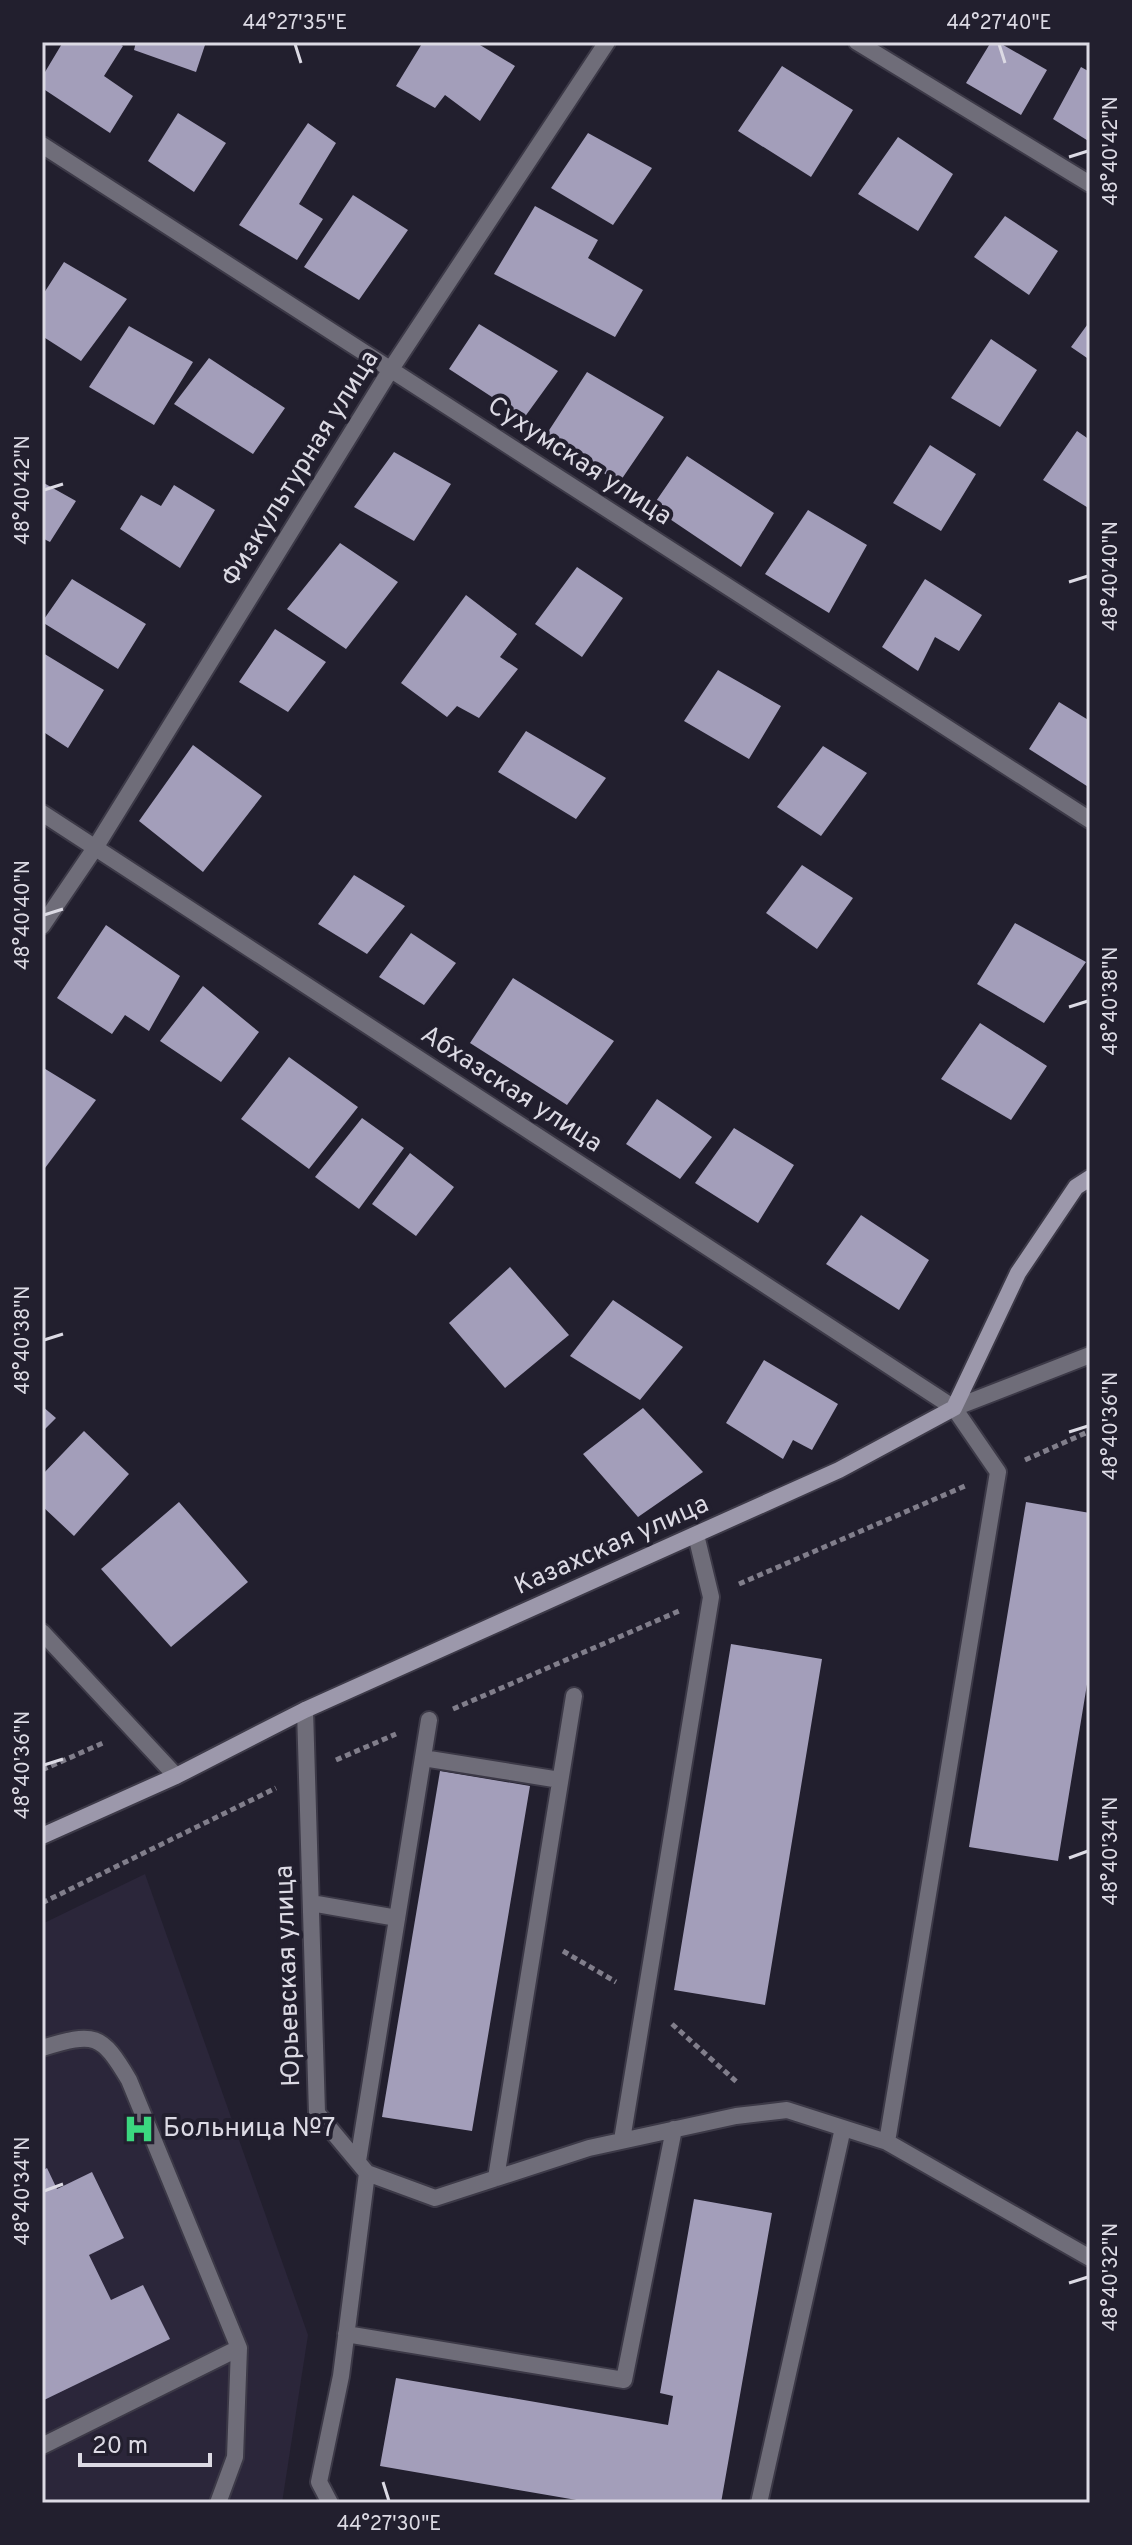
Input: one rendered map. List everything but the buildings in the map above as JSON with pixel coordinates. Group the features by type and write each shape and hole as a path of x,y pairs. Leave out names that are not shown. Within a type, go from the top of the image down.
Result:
{"main road":[{"path":"954,1408 1018,1273 1076,1187 1090,1178"},
{"name":"Казахская улица","path":"42,1836 176,1776 305,1710 839,1470 954,1408"}],"street":[{"name":"Физкультурная улица","path":"42,926 95,848 391,369 607,42"},
{"path":"857,42 1090,184"},
{"name":"Сухумская улица","path":"42,145 1090,820"},
{"name":"Абхазская улица","path":"42,813 954,1408"},
{"path":"887,2142 998,1472 954,1408 1090,1355"},
{"path":"622,2140 711,1597 696,1535"},
{"path":"42,1632 176,1776"},
{"path":"496,2178 574,1696"},
{"name":"Юрьевская улица","path":"305,1710 317,2113 362,2167"},
{"path":"330,2503 319,2482 346,2334 362,2167 429,1720"},
{"path":"423,1758 560,1780"},
{"path":"311,1903 397,1918"},
{"path":"42,2048 88,2038 109,2046 129,2080 239,2348 235,2457 218,2503"},
{"path":"362,2167 435,2198 622,2140 787,2110 887,2142 1090,2258"},
{"path":"759,2503 843,2128"},
{"path":"346,2334 624,2380 674,2129"},
{"path":"42,2446 239,2348"}],"path":[{"path":"42,1903 308,1773 1090,1431"},
{"path":"42,1770 133,1730"}],"shaded area":[{"name":"Больница №7","path":"145,1874 308,2335 282,2503 42,2503 42,1924"}],"place":[{"name":"Больница №7","path":"139,2129"}]}
